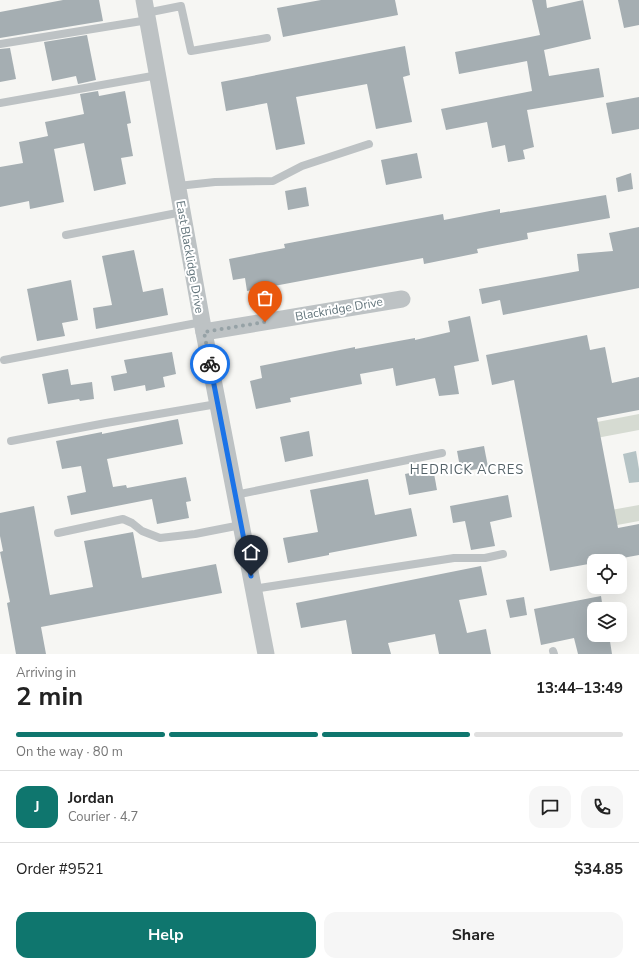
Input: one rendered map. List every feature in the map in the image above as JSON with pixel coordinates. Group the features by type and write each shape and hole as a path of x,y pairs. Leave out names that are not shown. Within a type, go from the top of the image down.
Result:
{"street":[{"name":"East Blacklidge Drive","path":"146,11 217,404 266,654"},
{"name":"Blackridge Drive","path":"203,327 402,299"}],"lane":[{"path":"0,44 180,3 191,51 267,38"},
{"path":"0,103 158,75"},
{"path":"178,186 215,182 273,181 302,166 369,144"},
{"path":"66,235 182,212"},
{"path":"4,360 203,327"},
{"path":"12,441 217,404"},
{"path":"235,495 442,453"},
{"path":"58,533 123,519 132,523 142,531 160,538 195,534 241,525"},
{"path":"253,589 454,558 485,558 503,554"}],"shaded area":[{"path":"639,414 639,430 533,450 529,435"},
{"path":"636,451 639,469 639,482 629,483 623,454"},
{"path":"639,505 639,521 547,538 544,522"}],"building":[{"path":"63,0 99,0 103,21 0,38 0,12"},
{"path":"321,0 395,0 398,15 283,37 277,8"},
{"path":"532,0 546,0 547,8 583,0 591,39 544,50 549,76 599,68 604,97 527,110 534,147 523,150 525,159 508,162 505,145 492,148 487,122 446,130 441,109 532,91 527,61 459,74 455,52 540,35"},
{"path":"618,0 639,0 639,25 624,28"},
{"path":"87,35 96,80 78,84 76,76 52,81 44,42"},
{"path":"405,46 410,75 403,77 412,122 376,129 367,84 296,97 305,144 276,150 267,103 226,111 221,82"},
{"path":"10,48 16,79 0,82 0,49"},
{"path":"98,91 99,96 125,91 131,123 127,124 133,156 121,158 126,184 94,191 84,143 54,149 64,202 30,209 29,201 0,207 0,167 23,163 19,142 48,136 45,122 84,114 80,94"},
{"path":"639,97 639,129 612,134 606,103"},
{"path":"417,153 422,178 386,185 381,160"},
{"path":"631,173 633,189 618,192 616,178"},
{"path":"306,187 309,206 288,210 285,191"},
{"path":"606,195 610,218 527,233 528,239 477,249 478,253 424,264 423,258 247,291 245,278 233,280 229,259 285,248 284,244 443,214 444,220 500,209 500,213"},
{"path":"639,227 639,288 503,315 500,300 482,304 479,289 579,271 577,254 613,251 609,233"},
{"path":"134,250 143,292 163,288 168,315 96,329 93,308 112,305 102,256"},
{"path":"71,280 78,320 62,323 65,336 37,341 27,289"},
{"path":"470,316 479,361 454,366 459,394 439,396 435,378 396,386 393,368 360,374 362,384 290,398 291,402 256,409 250,381 262,378 260,366 355,347 355,349 415,338 415,340 450,332 448,321"},
{"path":"587,335 590,350 605,347 612,383 639,377 639,410 597,418 618,528 639,524 639,555 627,557 627,554 587,554 587,564 550,571 514,380 492,385 486,355"},
{"path":"172,352 176,374 163,377 165,387 146,391 145,385 114,391 111,376 127,373 124,360"},
{"path":"68,369 71,385 92,382 94,399 80,401 79,399 48,404 42,374"},
{"path":"178,419 183,444 107,459 113,487 126,485 127,488 186,477 191,501 186,502 189,518 157,524 152,499 71,515 67,496 86,492 81,466 62,469 56,441 102,432 102,434"},
{"path":"309,431 313,456 285,462 280,437"},
{"path":"484,446 488,467 461,472 457,451"},
{"path":"433,468 437,490 409,495 405,474"},
{"path":"368,479 375,515 411,508 417,536 329,553 329,555 288,563 283,538 318,532 310,490"},
{"path":"508,495 512,517 490,522 495,546 471,550 465,521 453,523 450,506"},
{"path":"34,506 50,595 93,587 84,541 133,532 142,578 216,564 222,593 41,627 46,654 16,654 7,603 10,602 0,552 3,551 0,536 0,513"},
{"path":"481,566 487,595 459,600 467,633 486,629 491,654 439,654 435,634 388,643 391,654 352,654 346,620 301,628 296,603"},
{"path":"601,596 602,602 587,602 587,642 610,642 612,654 578,654 574,638 541,645 534,609"},
{"path":"524,597 527,615 510,618 506,600"}],"way so far":[{"path":"210,364 204,332 265,322"}],"district":[{"name":"HEDRICK ACRES","path":"467,469"}],"route":[{"path":"210,364 251,576"}]}
